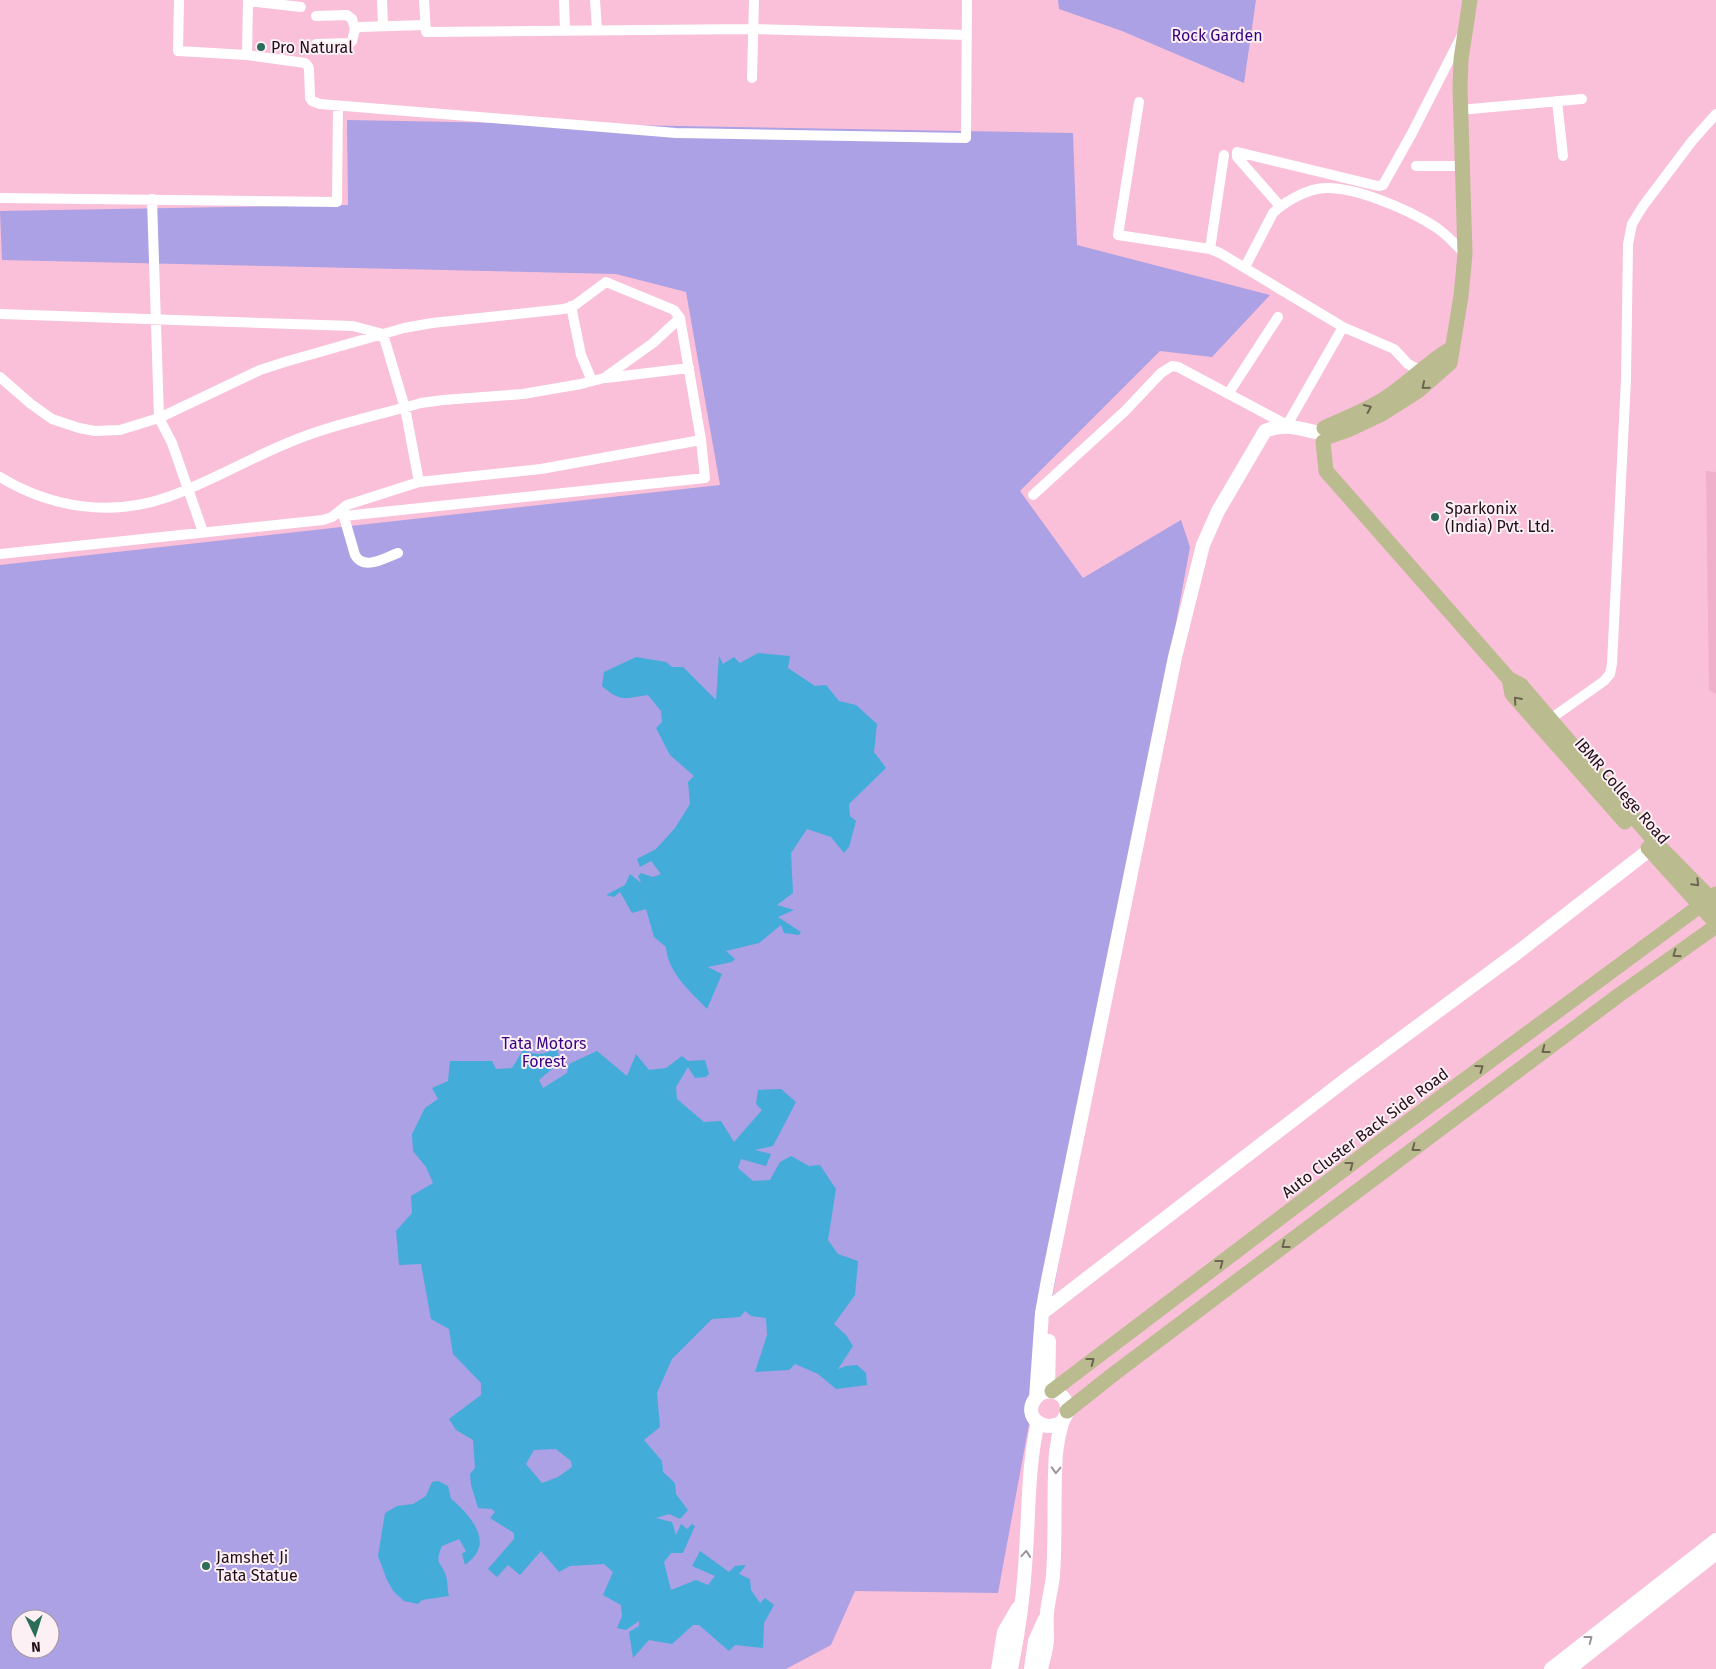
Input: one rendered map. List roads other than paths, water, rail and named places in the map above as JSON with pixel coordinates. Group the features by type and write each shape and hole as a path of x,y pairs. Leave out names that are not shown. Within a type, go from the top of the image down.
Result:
{"main road":[{"path":"1470,0 1461,59 1460,110 1465,254 1450,363 1418,391 1382,414 1323,435 1287,425 1265,431 1215,518 1203,545 1047,1310 1045,1394 1032,1410 1033,1416 1046,1427 1052,1427 1115,1373 1619,995 1716,925"},
{"path":"1323,435 1379,403 1438,356 1452,348"},
{"name":"IBMR College Road","path":"1323,435 1326,471 1509,679 1521,686 1546,722 1653,847 1711,901 1716,925"},
{"path":"1047,1310 1333,1089 1448,1005 1653,847"},
{"name":"Auto Cluster Back Side Road","path":"1045,1394 1367,1152 1711,901"},
{"path":"1041,1669 1047,1642 1047,1613 1053,1576 1056,1452 1065,1417 1065,1400 1062,1396 1045,1394"},
{"path":"1011,1669 1016,1645 1026,1553 1030,1460 1038,1422"},
{"path":"1550,1669 1716,1540"},
{"path":"1568,1669 1716,1553"},
{"path":"998,1669 1004,1632 1021,1602"},
{"path":"1031,1669 1035,1641 1047,1613"}],"street":[{"path":"179,0 178,51 247,55 307,64 309,69 309,93 312,101 320,104 676,133 966,138 967,0"},
{"path":"382,0 383,26"},
{"path":"424,0 426,32 752,29 967,35"},
{"path":"564,0 565,31"},
{"path":"595,0 598,30"},
{"path":"752,78 754,0"},
{"path":"247,55 248,1 301,7"},
{"path":"316,16 348,16 352,19 355,28 350,43 316,44"},
{"path":"355,28 425,25"},
{"path":"1280,206 1237,157 1237,152 1383,186 1466,27"},
{"path":"1460,110 1582,99"},
{"path":"1557,101 1563,156"},
{"path":"1139,102 1118,235 1210,249 1245,267 1343,327 1394,349 1408,364 1421,371"},
{"path":"0,198 337,202 338,106"},
{"path":"1546,722 1604,681 1610,674 1612,664 1626,379 1628,244 1632,224 1643,206 1692,141 1716,114"},
{"path":"1210,249 1224,155"},
{"path":"1416,166 1462,166"},
{"path":"1245,267 1273,213 1280,206 1317,189 1349,191 1377,199 1409,212 1438,229 1465,254"},
{"path":"152,199 159,418 172,442 203,532"},
{"path":"0,377 41,412 52,418 80,428 120,430 159,418 260,370 288,361 383,334 432,323 564,309 606,282 674,310 680,318 701,440 705,478 342,513 323,520 0,554"},
{"path":"571,306 581,355 592,381"},
{"path":"0,314 353,326 383,334"},
{"path":"1228,394 1278,317"},
{"path":"604,378 653,343 680,318"},
{"path":"1033,495 1125,411 1167,368 1172,366 1178,367 1287,425 1343,327"},
{"path":"383,334 405,408 419,482"},
{"path":"0,477 18,488 62,503 87,507 130,507 169,497 189,489 290,442 405,408 443,400 523,394 604,378 689,368"},
{"path":"398,553 368,564 359,561 354,555 342,513 347,505 419,482 540,469 701,440"}],"water":[{"path":"758,653 790,656 788,668 815,686 826,685 839,701 856,705 877,724 874,752 886,768 849,804 850,816 856,821 849,847 844,853 831,837 807,829 791,853 793,893 777,905 794,910 778,917 801,932 799,935 784,933 781,925 759,943 726,951 735,959 732,962 708,967 722,974 707,1009 675,973 666,947 654,937 646,909 632,913 620,892 614,897 606,895 625,885 630,874 641,883 638,876 641,873 653,877 661,874 651,861 640,867 637,859 656,849 675,828 690,804 688,782 694,776 670,755 656,728 662,722 661,711 648,695 624,698 614,695 602,686 604,672 636,657 666,662 672,667 683,667 716,700 719,656 723,664 734,657 740,663"},
{"path":"557,1048 560,1062 539,1080 543,1088 567,1073 569,1064 597,1051 627,1076 636,1054 649,1070 666,1068 682,1056 688,1061 705,1060 709,1074 706,1077 695,1078 688,1067 676,1087 677,1099 704,1122 721,1121 734,1142 762,1110 756,1104 758,1090 781,1089 796,1102 773,1146 755,1150 771,1154 766,1166 741,1159 738,1168 753,1181 770,1180 780,1162 791,1156 809,1166 820,1165 836,1189 828,1240 838,1254 858,1261 855,1295 834,1324 846,1335 853,1346 838,1369 857,1365 866,1373 867,1385 836,1389 818,1374 795,1364 789,1370 755,1372 767,1335 766,1318 751,1316 745,1311 740,1317 712,1319 672,1359 657,1393 660,1427 644,1440 662,1461 663,1472 675,1483 676,1494 688,1510 680,1519 669,1514 656,1518 672,1522 676,1535 681,1524 687,1529 692,1524 695,1526 683,1553 671,1553 664,1562 671,1590 696,1580 708,1585 715,1576 692,1566 700,1551 729,1572 735,1566 746,1565 739,1574 750,1579 751,1590 760,1603 765,1598 774,1605 764,1623 763,1648 735,1645 729,1651 699,1625 693,1625 672,1644 649,1640 633,1658 629,1632 639,1626 639,1621 626,1630 617,1628 622,1616 621,1605 603,1595 613,1572 604,1564 570,1566 559,1572 541,1551 520,1575 508,1565 497,1577 488,1569 514,1539 514,1533 490,1518 495,1512 492,1509 478,1508 471,1485 470,1474 475,1468 473,1440 456,1430 449,1419 481,1395 481,1383 453,1354 449,1329 431,1319 421,1264 399,1265 396,1231 412,1213 411,1196 433,1183 426,1167 413,1151 412,1134 425,1108 438,1099 432,1088 448,1081 450,1061 492,1061 496,1069 512,1068 523,1050 536,1054","holes":["556,1449 571,1461 572,1467 558,1477 542,1483 526,1464 534,1450"]},
{"path":"438,1481 448,1486 451,1499 472,1522 479,1536 480,1543 474,1556 465,1565 462,1554 466,1551 459,1539 442,1546 438,1560 446,1576 449,1596 422,1600 418,1604 404,1601 394,1592 387,1580 378,1556 385,1513 397,1506 413,1504 426,1496 432,1482"}],"place":[{"name":"Pro Natural","path":"261,47"},
{"name":"Sparkonix (India) Pvt. Ltd.","path":"1435,517"},
{"name":"Jamshet Ji Tata Statue","path":"206,1566"}],"park label":[{"name":"Rock Garden","path":"1217,35"},
{"name":"Tata Motors Forest","path":"544,1052"}]}
